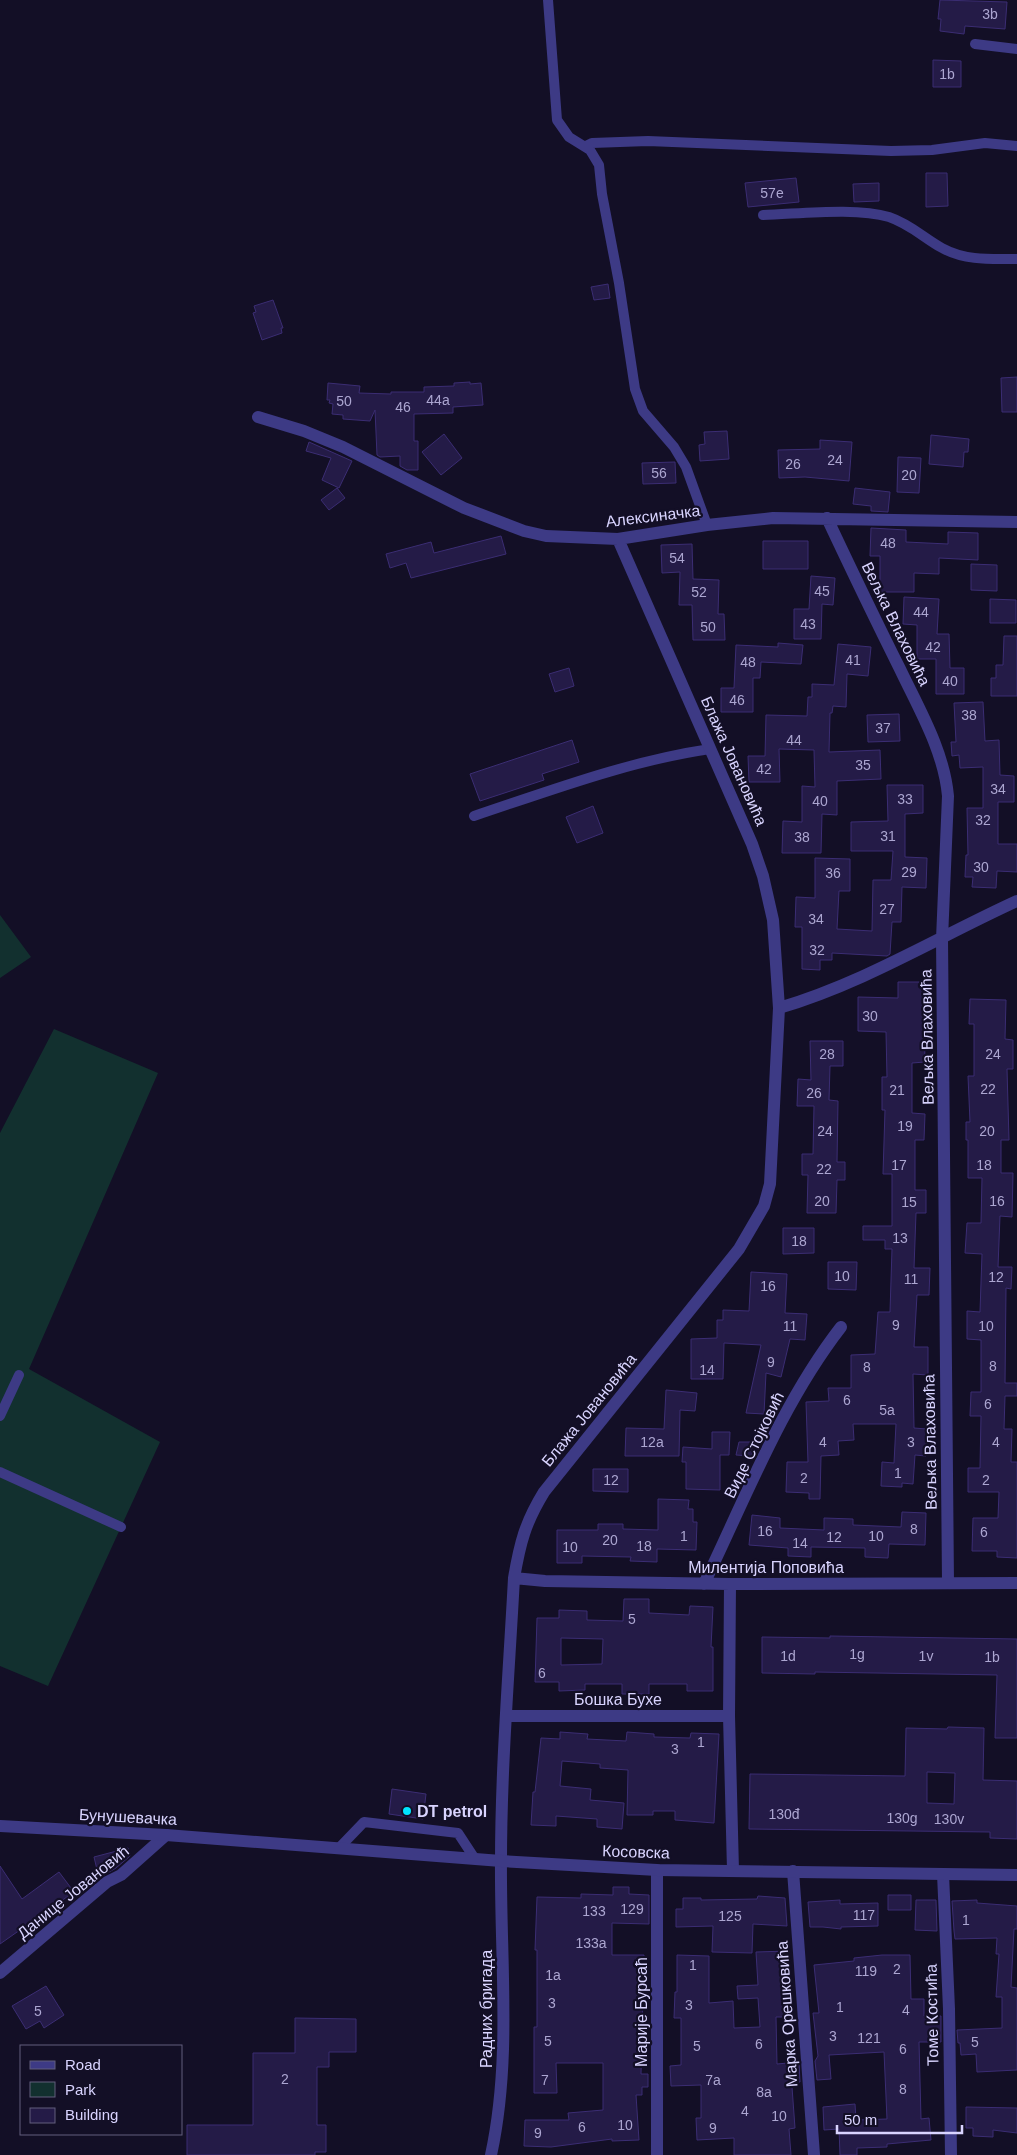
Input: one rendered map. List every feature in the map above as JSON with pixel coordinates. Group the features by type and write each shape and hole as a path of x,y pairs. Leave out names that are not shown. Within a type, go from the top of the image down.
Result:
{"street":[{"name":"Алексиначка","path":"258,417 324,438 464,508 524,531 546,536 618,539 708,525 772,518 1017,522"},
{"name":"Вељка Влаховића","path":"827,518 924,720 941,758 947,780 948,796 942,939 948,1582"},
{"name":"Блажа Јовановића","path":"501,1861 514,1578 520,1543 527,1522 544,1492 739,1250 764,1206 770,1184 779,1008 773,920 763,876 752,844 618,539"},
{"path":"779,1008 817,997 942,939 968,923 1017,901"},
{"name":"Виде Стојковић","path":"704,1584 780,1425 816,1359 841,1327"},
{"name":"Милентија Поповића","path":"514,1578 545,1581 704,1584 1017,1583"},
{"path":"730,1584 729,1716 733,1870"},
{"name":"Бошка Бухе","path":"507,1716 729,1716"},
{"name":"Бунушевачка","path":"0,1826 254,1842"},
{"name":"Данице Јовановић","path":"0,1973 107,1882 121,1875 166,1835"},
{"name":"Косовска","path":"254,1842 501,1861 658,1870 1017,1875"},
{"name":"Радних бригада","path":"491,2155 497,2127 502,2082 504,2017 501,1861"},
{"name":"Марије Бурсаћ","path":"657,2155 658,1870"},
{"name":"Марка Орешковића","path":"793,1871 814,2155"},
{"name":"Томе Костића","path":"944,1874 949,2009 951,2155"}],"lane":[{"path":"548,0 555,110 560,127 569,137 586,146 594,154 598,165 635,389 643,411 674,447 686,467 708,525"},
{"path":"975,44 1017,49"},
{"path":"586,146 592,143 648,142 898,151 940,149 985,143 1017,146"},
{"path":"763,215 856,212 878,214 912,227 938,245 956,254 986,260 1017,259"},
{"path":"474,816 596,775 669,756 710,749"},
{"path":"0,1416 19,1376"},
{"path":"0,1472 121,1527"},
{"path":"339,1848 364,1822 458,1833 475,1859"}],"green space":[{"path":"0,915 31,957 0,978"},
{"path":"54,1029 158,1073 29,1369 160,1442 48,1686 0,1666 0,1133"}],"building":[{"path":"940,0 1007,2 1005,29 965,26 964,34 940,31 941,19 938,19"},
{"path":"933,60 961,61 961,87 933,87"},
{"path":"926,173 947,173 948,206 926,207"},
{"path":"796,178 799,202 748,207 745,183"},
{"path":"879,183 879,201 854,202 853,184"},
{"path":"608,284 610,298 594,300 591,287"},
{"path":"273,300 283,328 281,328 282,333 262,340 253,313 256,312 254,306"},
{"path":"1017,377 1017,412 1002,412 1001,378"},
{"path":"470,382 470,384 481,383 483,405 453,407 453,413 414,414 414,441 418,441 418,470 407,470 400,466 400,456 380,457 377,455 375,410 370,421 343,419 343,415 332,414 333,404 329,403 330,400 327,400 328,383 360,386 359,393 391,394 391,392 424,392 424,387 454,386 454,383"},
{"path":"727,431 729,459 700,461 699,445 705,444 704,432"},
{"path":"444,434 462,458 441,475 422,452"},
{"path":"931,435 969,439 968,452 964,452 963,467 929,464"},
{"path":"820,440 852,442 849,481 805,477 779,478 778,450 820,449"},
{"path":"309,442 352,461 339,488 322,480 331,458 306,451"},
{"path":"898,457 921,458 919,493 897,492"},
{"path":"675,462 676,483 643,484 642,463"},
{"path":"337,488 345,498 329,510 321,500"},
{"path":"855,488 890,492 888,512 871,511 871,506 853,504"},
{"path":"871,528 906,530 906,542 948,544 948,532 978,533 978,560 939,558 939,574 914,573 914,592 880,592 880,556 870,556"},
{"path":"501,536 506,554 411,578 406,563 390,568 386,554 431,542 434,553"},
{"path":"763,541 808,541 808,569 763,569"},
{"path":"692,544 693,579 719,580 718,614 724,614 725,640 693,640 692,605 679,605 680,572 662,573 661,545"},
{"path":"971,564 997,565 997,591 971,590"},
{"path":"811,576 835,578 833,605 822,604 821,639 794,639 794,609 809,609"},
{"path":"904,597 939,599 937,634 949,634 950,668 964,668 964,694 936,694 936,659 917,659 917,625 903,624"},
{"path":"990,599 1016,600 1016,623 990,623"},
{"path":"1004,636 1017,636 1017,696 991,696 991,678 996,678 996,665 1003,665"},
{"path":"778,643 803,645 801,664 761,662 760,678 753,678 753,712 721,712 721,688 734,688 736,645 778,647"},
{"path":"838,644 871,647 868,676 847,674 846,707 833,706 832,713 830,713 829,752 880,750 881,779 837,781 837,815 822,814 821,853 782,853 783,821 802,822 802,786 815,787 814,750 779,749 780,782 749,782 748,756 765,756 766,715 807,716 808,697 812,697 812,684 834,685"},
{"path":"569,668 574,686 555,692 549,674"},
{"path":"983,702 985,741 999,740 1000,775 1014,776 1014,802 998,802 998,844 1017,844 1017,872 997,871 996,888 972,887 973,877 965,877 966,855 968,855 967,808 983,808 983,767 960,768 959,755 952,756 951,742 956,742 954,703"},
{"path":"899,714 900,741 868,742 867,715"},
{"path":"572,740 579,762 542,774 544,780 480,801 470,774"},
{"path":"887,785 923,785 923,813 905,814 905,857 927,858 926,888 902,887 901,922 892,922 890,954 887,956 832,953 832,960 820,960 820,970 802,969 802,927 795,927 796,897 815,898 815,858 850,859 850,891 839,891 837,929 872,931 873,880 891,880 893,851 851,851 851,822 888,821"},
{"path":"593,806 603,833 577,843 566,817"},
{"path":"898,982 923,982 923,1001 929,1001 929,1015 924,1015 925,1062 912,1063 912,1113 925,1114 924,1140 915,1140 915,1190 926,1190 926,1213 916,1213 914,1268 930,1268 929,1295 917,1295 914,1347 928,1347 928,1375 913,1374 914,1428 927,1429 926,1456 915,1455 913,1484 902,1483 902,1487 881,1486 882,1462 894,1463 896,1424 853,1424 854,1440 838,1441 839,1455 821,1456 820,1499 809,1499 809,1493 786,1492 787,1462 808,1462 806,1402 829,1401 828,1388 851,1388 851,1355 875,1354 878,1312 890,1312 892,1249 885,1249 885,1240 863,1240 863,1226 892,1226 892,1174 883,1174 885,1110 882,1110 882,1077 887,1077 886,1032 858,1031 858,997 898,998"},
{"path":"970,999 1006,1000 1005,1039 1013,1040 1013,1069 1007,1069 1009,1140 1001,1140 1001,1173 1013,1173 1012,1217 1000,1216 998,1267 1012,1267 1011,1289 1006,1288 1005,1383 1017,1383 1017,1396 1005,1396 1004,1429 1012,1429 1011,1462 1017,1462 1017,1558 997,1557 997,1551 972,1551 973,1518 998,1518 999,1492 968,1492 968,1468 980,1468 981,1416 970,1416 971,1392 981,1392 981,1340 967,1339 967,1311 980,1312 982,1254 965,1253 967,1223 981,1223 982,1178 968,1178 966,1122 970,1122 968,1076 974,1076 974,1024 969,1024"},
{"path":"810,1041 843,1041 843,1066 830,1066 829,1100 838,1101 837,1162 845,1162 845,1180 837,1180 836,1213 807,1213 808,1175 802,1175 802,1154 813,1154 814,1106 797,1106 798,1079 811,1080"},
{"path":"783,1228 814,1228 814,1253 783,1254"},
{"path":"828,1262 857,1262 856,1290 828,1289"},
{"path":"751,1272 787,1274 785,1313 807,1314 805,1340 790,1339 781,1377 766,1373 764,1414 746,1413 761,1345 724,1343 723,1379 691,1379 691,1339 717,1338 717,1320 723,1320 723,1310 749,1311"},
{"path":"666,1390 697,1393 695,1411 680,1410 679,1456 625,1456 626,1428 664,1429"},
{"path":"712,1432 730,1432 729,1455 720,1455 720,1490 686,1489 686,1462 682,1462 683,1447 712,1449"},
{"path":"739,1442 752,1442 752,1456 736,1455"},
{"path":"593,1469 628,1469 628,1492 593,1491"},
{"path":"658,1499 689,1500 688,1509 693,1509 693,1522 697,1522 696,1550 657,1549 657,1562 630,1561 631,1557 582,1556 582,1563 557,1563 557,1530 598,1530 598,1524 623,1524 623,1529 658,1530"},
{"path":"902,1512 926,1513 925,1545 889,1544 888,1558 865,1557 865,1548 811,1547 811,1557 788,1556 788,1548 749,1545 752,1515 780,1518 780,1528 824,1530 824,1518 853,1519 853,1525 901,1527"},
{"path":"624,1599 649,1599 649,1613 689,1615 690,1606 713,1607 711,1647 713,1647 713,1691 687,1691 687,1684 649,1684 649,1694 622,1694 622,1684 585,1684 585,1690 559,1691 559,1682 535,1682 537,1618 559,1618 559,1610 587,1611 587,1620 623,1621","holes":["561,1638 603,1639 602,1664 561,1665"]},
{"path":"830,1636 1017,1639 1017,1738 995,1738 997,1675 762,1673 762,1637 830,1638"},
{"path":"948,1727 984,1728 983,1780 1017,1781 1017,1839 990,1838 990,1832 749,1829 750,1774 905,1776 906,1728 947,1729","holes":["927,1772 955,1773 954,1804 927,1803"]},
{"path":"560,1732 588,1734 587,1739 626,1741 627,1732 654,1734 654,1737 690,1738 691,1733 719,1734 714,1823 675,1820 675,1811 653,1811 653,1815 627,1815 628,1770 600,1768 600,1764 562,1761 560,1786 591,1789 590,1800 624,1803 622,1829 597,1827 597,1819 556,1816 556,1826 531,1825 533,1792 535,1792 541,1738 560,1739"},
{"path":"392,1789 426,1794 423,1819 389,1814"},
{"path":"128,1848 130,1856 116,1868 99,1878 94,1857"},
{"path":"0,1866 22,1899 59,1872 74,1892 0,1944"},
{"path":"613,1887 629,1887 629,1894 649,1895 649,1924 612,1923 612,1955 644,1955 641,2074 648,2074 648,2087 642,2087 642,2095 636,2095 639,2140 612,2141 612,2139 551,2147 524,2146 525,2120 569,2120 568,2113 603,2110 603,2063 556,2063 557,2093 534,2093 534,2027 537,2027 537,1950 535,1950 537,1897 581,1898 581,1894 613,1895"},
{"path":"888,1895 911,1895 911,1910 888,1910"},
{"path":"758,1896 785,1898 787,1926 753,1924 752,1953 712,1952 713,1926 676,1927 676,1909 683,1909 683,1898 701,1898 701,1900 757,1899"},
{"path":"840,1900 840,1904 878,1903 878,1926 841,1927 841,1929 810,1927 808,1902"},
{"path":"916,1900 936,1900 937,1931 915,1930"},
{"path":"977,1900 977,1903 1017,1906 1017,1929 1014,1929 1011,1987 1017,1988 1017,2070 977,2072 976,2054 961,2055 960,2043 958,2043 957,2030 1002,2028 1002,1997 996,1997 999,1954 996,1954 997,1938 955,1939 952,1901"},
{"path":"788,1951 789,2017 776,2017 777,2064 799,2062 800,2082 796,2082 796,2086 792,2087 795,2128 789,2129 791,2155 734,2155 734,2138 697,2140 696,2118 701,2118 701,2085 671,2086 670,2066 681,2065 681,2018 674,2018 675,1992 677,1992 677,1955 709,1956 709,2003 733,2001 734,2028 760,2027 758,1998 738,1999 737,1986 758,1985 756,1952"},
{"path":"910,1955 911,1999 924,1999 924,2016 941,2016 941,2042 919,2042 921,2119 929,2118 931,2140 887,2144 887,2147 857,2148 857,2155 840,2155 839,2129 824,2130 823,2107 855,2104 856,2120 887,2119 884,2052 829,2055 831,2079 817,2080 815,2061 818,2056 813,2013 819,2013 814,1965 854,1961 854,1958"},
{"path":"46,1986 64,2015 44,2028 40,2021 26,2029 12,2006"},
{"path":"295,2018 356,2019 356,2052 329,2052 329,2067 317,2067 317,2125 326,2125 326,2152 315,2152 315,2155 187,2155 187,2125 253,2125 253,2053 295,2053"},
{"path":"966,2107 1017,2108 1017,2133 993,2130 993,2137 973,2136 973,2128 966,2128"}],"place":[{"name":"DT petrol","path":"407,1811"}]}
